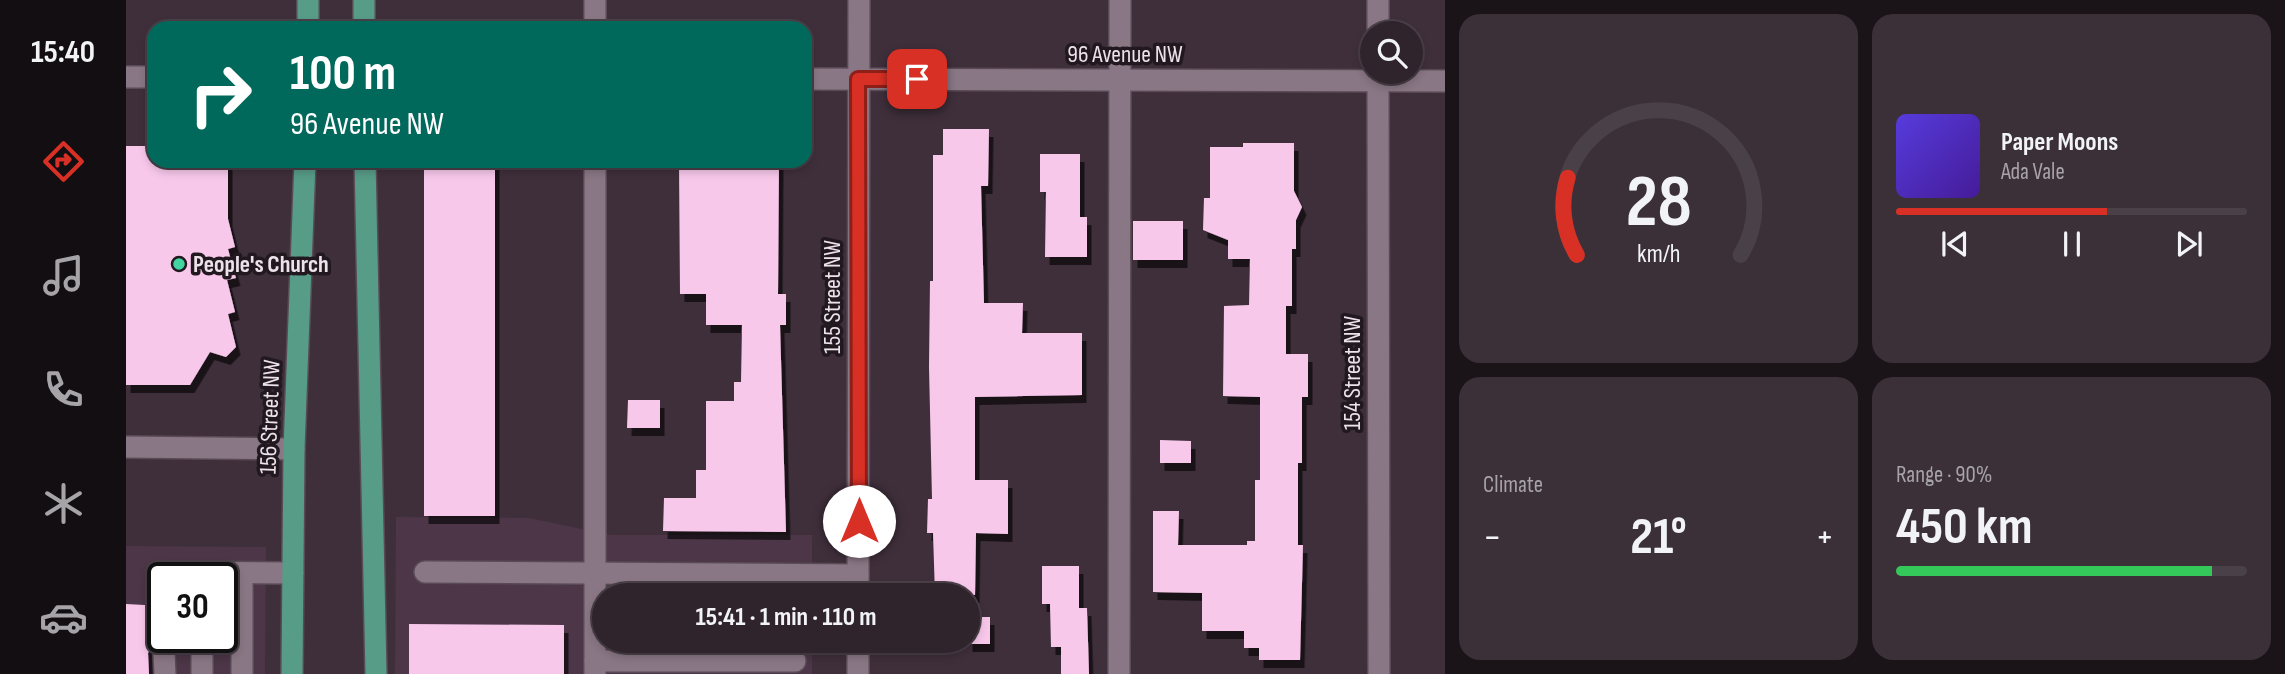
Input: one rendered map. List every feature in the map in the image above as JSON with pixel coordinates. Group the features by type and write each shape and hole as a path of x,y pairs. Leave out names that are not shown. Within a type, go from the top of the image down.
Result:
{"main road":[{"path":"308,0 308,21"},
{"path":"364,0 364,21"},
{"name":"156 Street NW","path":"292,674 294,449 305,168"},
{"path":"365,168 376,674"}],"street":[{"path":"595,0 595,21"},
{"name":"155 Street NW","path":"858,583 859,0"},
{"path":"1119,674 1120,0"},
{"path":"1378,0 1378,21"},
{"name":"96 Avenue NW","path":"812,79 1121,80 1360,76"},
{"path":"126,77 147,77"},
{"name":"96 Avenue NW","path":"1423,79 1445,81"},
{"name":"154 Street NW","path":"1378,84 1379,674"},
{"path":"595,168 595,667 795,661"},
{"path":"126,446 294,449"},
{"path":"425,572 595,574 810,583"},
{"path":"238,573 293,573"},
{"path":"242,573 242,674"},
{"path":"858,653 858,674"}],"shaded area":[{"path":"396,517 529,518 610,535 812,535 812,583 592,583 592,653 812,653 812,674 395,674"},
{"path":"126,546 266,547 265,674 126,674"}],"building":[{"path":"943,129 989,129 988,186 981,186 984,303 1023,303 1022,333 1082,333 1082,395 975,397 975,480 1008,480 1008,534 976,533 975,583 935,583 933,533 927,533 928,499 932,499 929,367 930,281 933,281 933,155 943,155"},
{"path":"1243,143 1294,143 1294,191 1302,207 1296,220 1296,249 1292,249 1292,306 1286,306 1286,354 1308,354 1308,397 1302,397 1302,463 1298,463 1298,545 1303,545 1300,660 1259,660 1259,648 1244,648 1244,631 1202,631 1202,593 1153,592 1153,511 1179,511 1178,545 1247,545 1247,541 1255,541 1255,480 1260,480 1260,397 1223,396 1224,306 1249,305 1250,259 1228,259 1228,240 1203,230 1204,198 1210,198 1210,147 1243,147"},
{"name":"People's Church","path":"126,146 147,146 147,168 228,168 228,219 235,247 228,249 236,278 227,280 235,312 228,314 236,347 226,357 210,352 190,385 126,385"},
{"path":"1040,154 1080,154 1080,217 1087,217 1087,257 1045,257 1046,192 1040,192"},
{"path":"424,168 495,168 495,516 424,516"},
{"path":"679,168 779,168 778,294 786,294 786,325 780,325 786,532 663,531 664,498 696,498 696,470 706,470 706,401 734,401 734,382 741,382 742,325 706,325 706,294 680,294"},
{"path":"1133,221 1183,221 1183,260 1133,260"},
{"path":"628,400 660,400 660,428 627,428"},
{"path":"1160,440 1191,441 1191,463 1160,463"},
{"path":"1042,566 1079,566 1079,608 1087,608 1089,674 1061,674 1061,647 1051,647 1050,604 1042,604"},
{"path":"126,604 147,605 149,674 126,674"},
{"path":"980,617 990,617 990,644 980,644"},
{"path":"409,624 564,625 564,674 409,674"}],"place":[{"name":"People's Church","path":"179,264"}],"route":[{"path":"859,521 858,79 917,79"}]}
